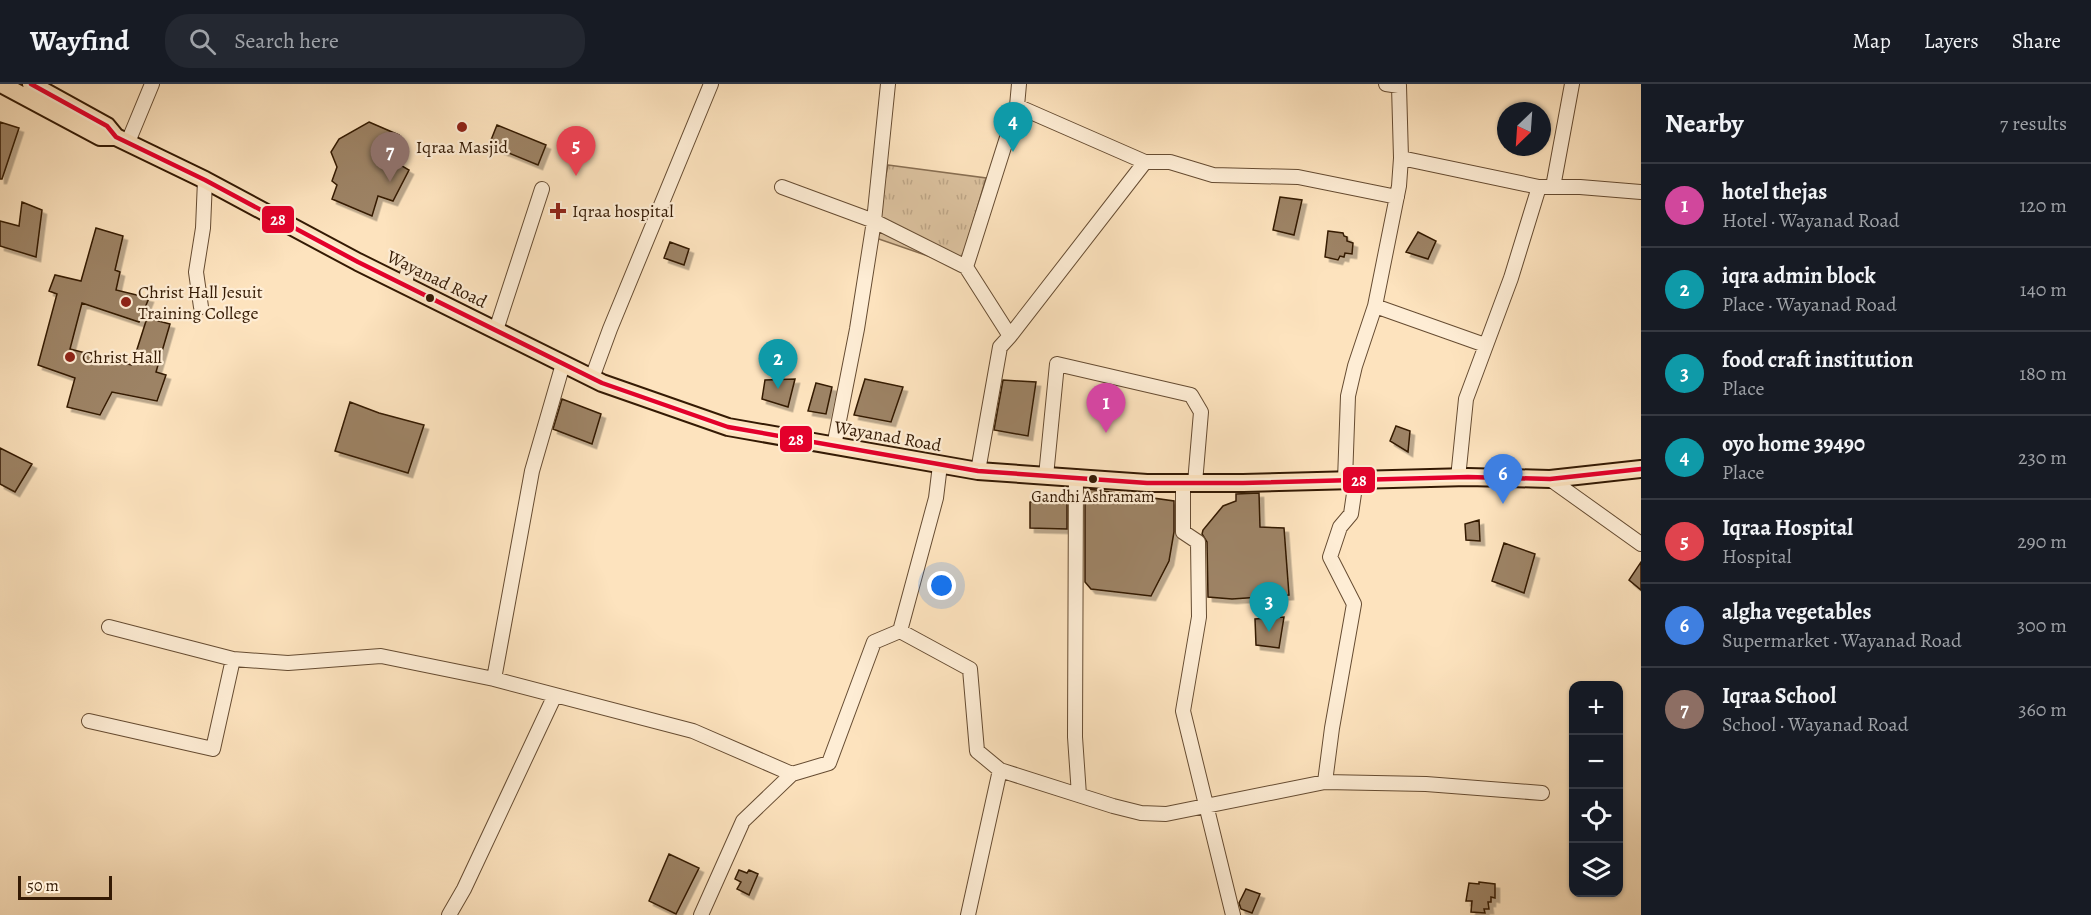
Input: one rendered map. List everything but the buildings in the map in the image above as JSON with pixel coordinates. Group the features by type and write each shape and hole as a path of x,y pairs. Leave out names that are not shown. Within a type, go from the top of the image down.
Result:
{"main road":[{"path":"1,84 100,137 122,140"},
{"name":"Wayanad Road","path":"31,84 107,126 122,140 204,180 358,262 404,276 496,330 563,364 592,378 728,427 978,471 1147,483 1458,478 1550,479 1641,469"}],"street":[{"path":"122,140 152,84"},
{"path":"592,378 711,84"},
{"path":"834,446 857,329 874,221 888,84"},
{"path":"966,267 1017,106 1019,84"},
{"path":"1553,187 1572,84"},
{"path":"1326,782 1332,728 1354,604 1330,557 1340,527 1351,514 1348,396 1355,366 1375,306 1397,196 1401,158 1395,85"},
{"path":"1017,106 1145,162 1170,162 1214,175 1298,177 1397,196"},
{"path":"1401,158 1539,188 1580,187 1641,192"},
{"path":"978,471 1000,347 1145,162"},
{"path":"201,307 196,272 202,228 204,180"},
{"path":"782,187 874,221 966,267 1010,336"},
{"path":"1458,478 1466,399 1511,278 1539,188"},
{"path":"496,330 542,189"},
{"path":"1375,306 1485,345"},
{"path":"1046,476 1057,363 1191,395 1201,412 1183,532 1198,542 1199,618 1183,711 1233,915"},
{"path":"494,680 532,471 563,364"},
{"path":"900,631 936,498 940,465"},
{"path":"1076,477 1075,737 1079,795"},
{"path":"1550,479 1641,544"},
{"path":"109,627 233,659 288,663 381,656 494,680 693,731 792,774"},
{"path":"900,631 970,669 977,751 1000,770 1141,813 1166,814 1326,782 1426,784 1542,793"},
{"path":"701,915 743,820 792,774 829,763 874,642 900,631"},
{"path":"89,721 213,749 233,659"},
{"path":"449,915 464,889 555,695"},
{"path":"968,915 1000,770"}],"green space":[{"path":"888,165 986,178 960,267 873,237"}],"transit line":[{"name":"28","path":"31,84 107,126 116,137 205,180 358,262 602,383 728,427 978,471 1147,483 1468,477 1550,479 1641,469"}],"place":[{"name":"Iqraa Masjid","path":"462,127"},
{"name":"oyo home 39490","path":"1013,152"},
{"name":"Iqraa Hospital","path":"576,176"},
{"name":"Iqraa School","path":"390,182"},
{"name":"Iqraa hospital","path":"558,211"},
{"name":"Christ Hall Jesuit Training College","path":"126,302"},
{"name":"Christ Hall","path":"70,357"},
{"name":"iqra admin block","path":"778,389"},
{"name":"hotel thejas","path":"1106,433"},
{"name":"Gandhi Ashramam","path":"1093,479"},
{"name":"algha vegetables","path":"1503,504"},
{"name":"food craft institution","path":"1269,632"}]}
